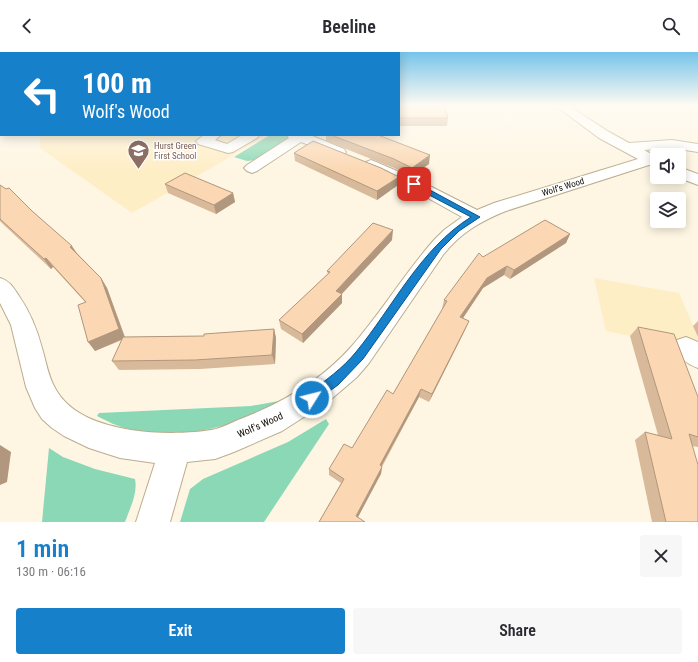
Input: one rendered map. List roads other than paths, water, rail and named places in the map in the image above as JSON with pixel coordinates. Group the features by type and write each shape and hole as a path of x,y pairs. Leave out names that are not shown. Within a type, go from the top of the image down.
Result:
{"street":[{"path":"594,128 604,135 650,159"},
{"path":"212,136 202,141 228,149 250,136"},
{"path":"252,168 299,136 387,172 476,217"},
{"path":"626,147 672,144 698,148"},
{"name":"Wolf's Wood","path":"0,286 13,304 23,326 33,365 44,397 62,418 84,430 111,440 140,448 175,449 215,444 266,424 300,406 334,381 359,356 438,248 457,229 476,217 540,194 650,162"},
{"path":"686,175 698,180"},
{"path":"153,522 175,449"}],"place":[{"name":"Hurst Green First School","path":"139,170"}]}
